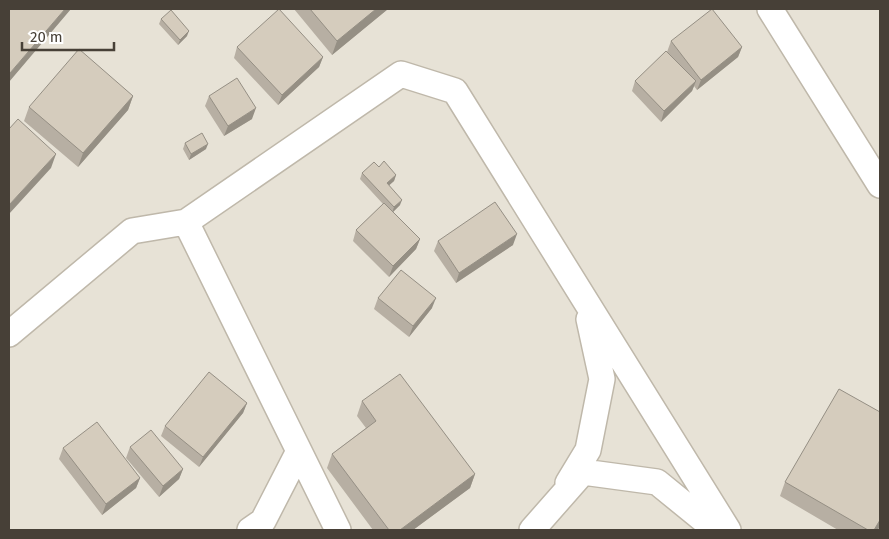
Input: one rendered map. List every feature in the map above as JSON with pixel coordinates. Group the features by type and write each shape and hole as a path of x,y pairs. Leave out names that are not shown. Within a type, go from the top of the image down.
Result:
{"street":[{"path":"770,9 880,185"},
{"path":"9,334 132,232 186,222 401,74 455,91 728,530"},
{"path":"186,222 338,530"},
{"path":"558,500 588,450 602,379 585,302"},
{"path":"250,530 263,520 299,451"},
{"path":"532,530 583,472 657,482 716,530"}],"shaded area":[{"path":"9,9 880,9 880,530 9,530"}],"building":[{"path":"9,9 65,9 10,73 9,72"},
{"path":"279,9 323,57 282,95 237,47"},
{"path":"310,9 376,9 337,41"},
{"path":"712,9 742,47 701,80 671,41"},
{"path":"171,10 189,31 180,40 161,19"},
{"path":"79,49 133,96 83,153 29,107"},
{"path":"666,51 696,81 664,111 635,81"},
{"path":"237,78 256,108 228,126 209,96"},
{"path":"18,119 56,154 9,205 9,129"},
{"path":"202,133 208,144 191,154 185,143"},
{"path":"384,161 396,175 387,183 402,200 394,207 362,173 374,162 379,167"},
{"path":"495,202 517,234 459,273 438,241"},
{"path":"384,203 420,239 393,266 356,230"},
{"path":"401,270 436,298 413,326 378,298"},
{"path":"209,372 247,403 203,457 165,426"},
{"path":"400,374 475,474 400,530 389,530 332,454 376,421 362,401"},
{"path":"839,389 880,412 880,520 874,530 868,530 785,482"},
{"path":"97,422 140,478 106,504 63,448"},
{"path":"151,430 183,469 163,486 130,447"}]}
